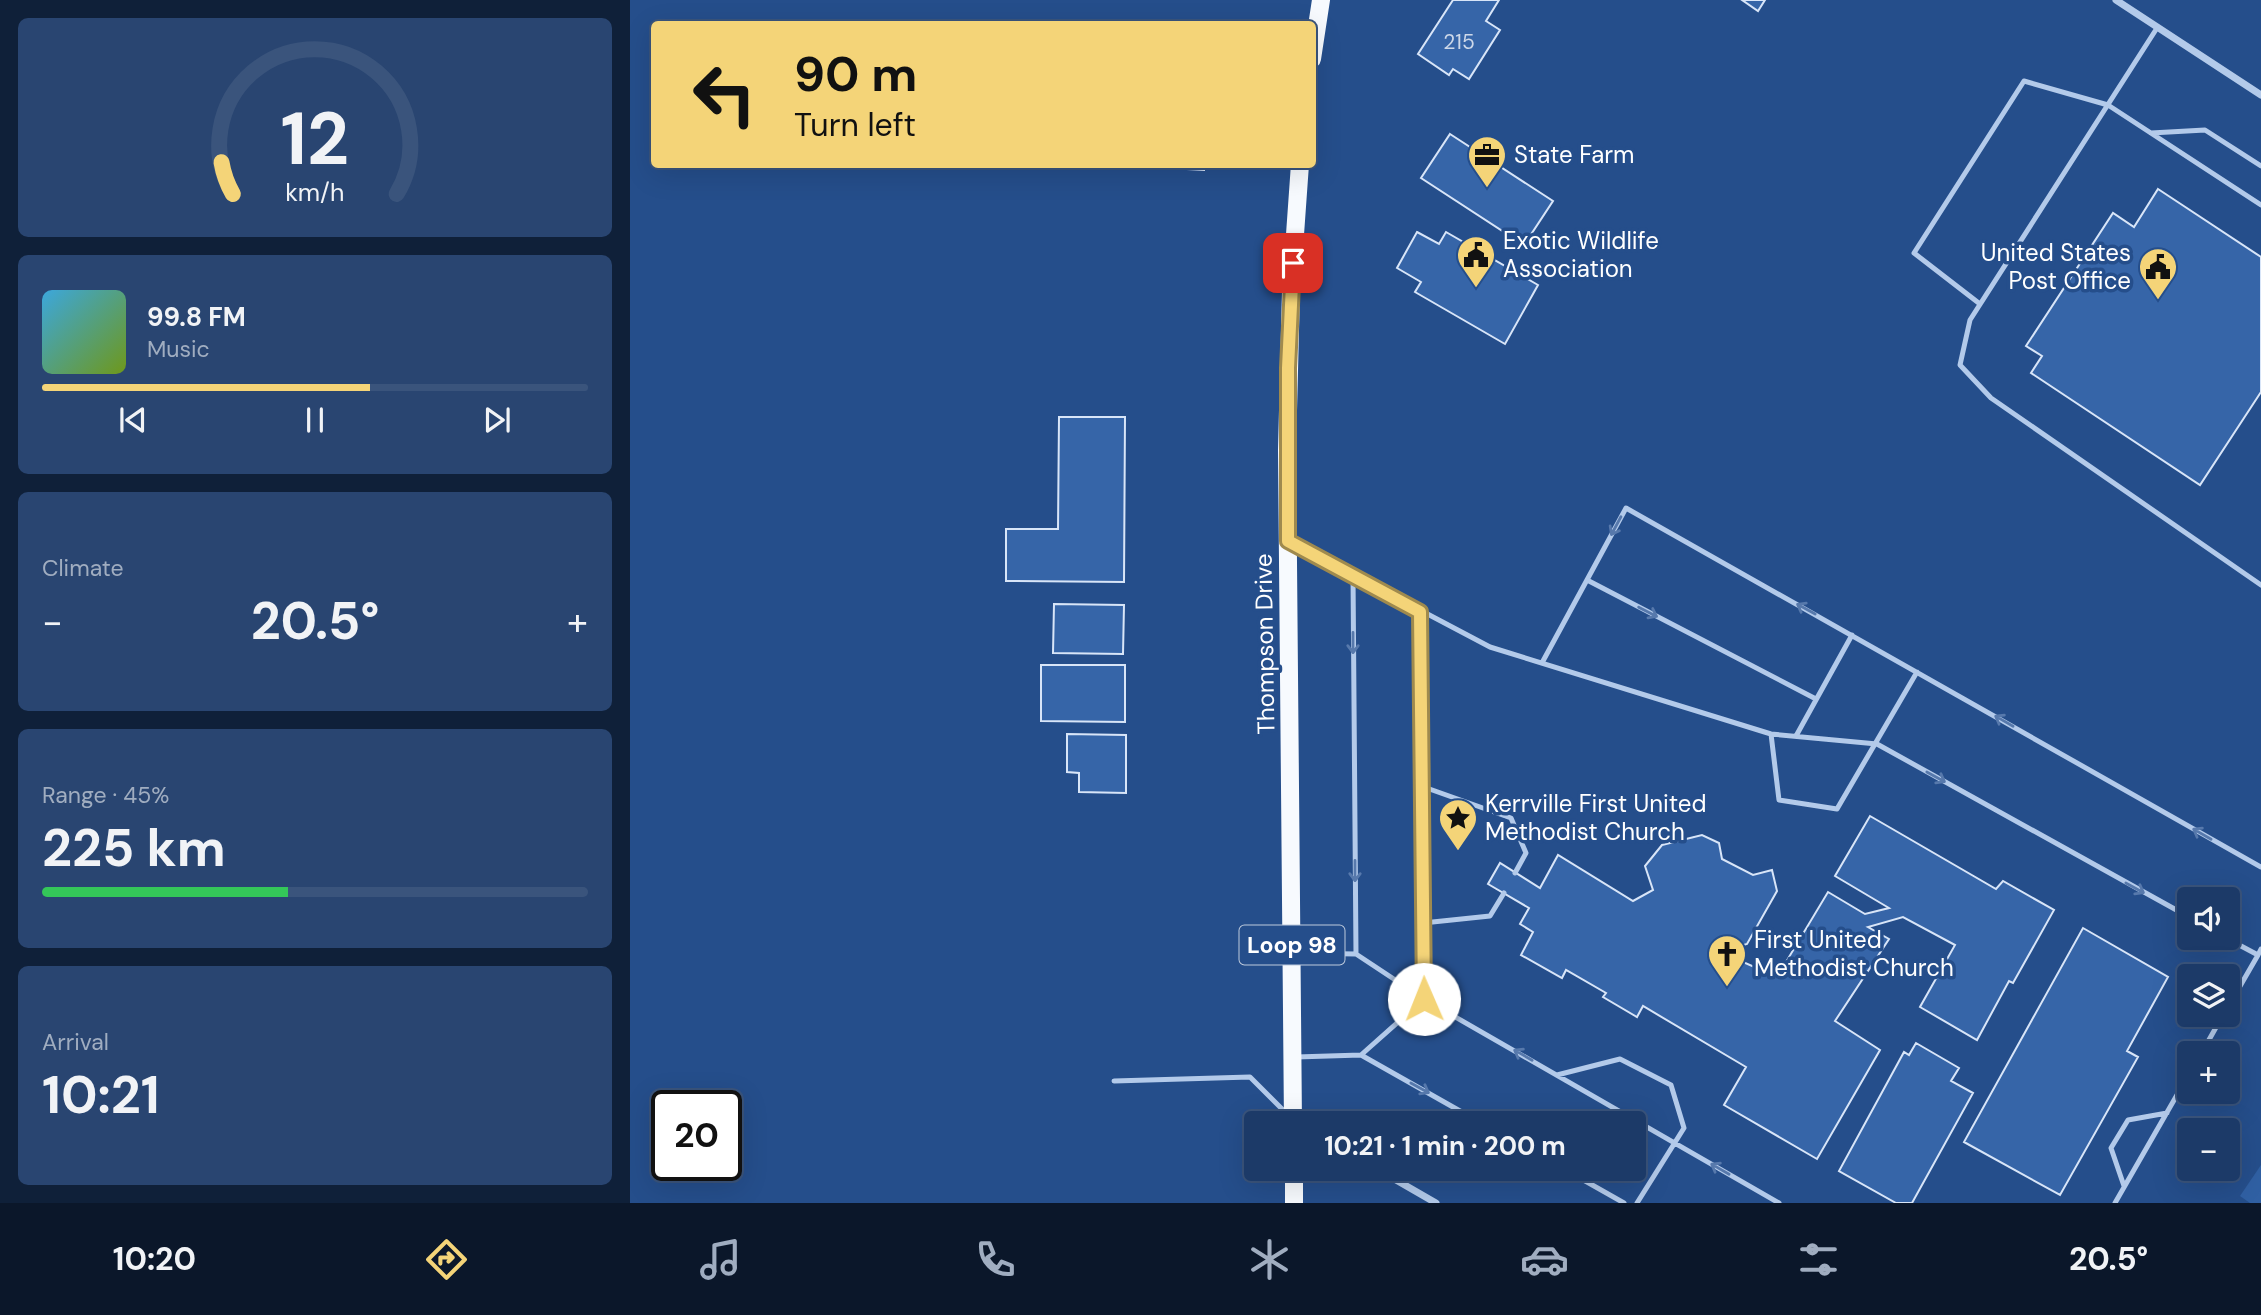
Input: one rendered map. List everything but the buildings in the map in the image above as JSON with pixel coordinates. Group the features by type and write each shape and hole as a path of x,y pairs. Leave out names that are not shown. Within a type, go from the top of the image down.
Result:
{"main road":[{"path":"1316,33 1321,0"},
{"name":"Thompson Drive","path":"1295,1111 1288,368 1300,168"},
{"path":"1294,1181 1294,1203"}],"street":[{"path":"2116,0 2261,95"},
{"path":"1398,1181 1437,1203"}],"lane":[{"path":"2157,28 1970,320 1961,365 1991,398 2261,585"},
{"path":"1980,304 1914,253 2024,81 2108,105 2261,205"},
{"path":"2151,133 2205,130 2261,166"},
{"path":"1543,661 1626,508 2261,867"},
{"path":"1288,541 1490,647 1543,661 1771,734 1877,744 2177,910"},
{"path":"1353,575 1356,954"},
{"path":"1587,580 1816,699"},
{"path":"1360,1055 1424,999 1420,612"},
{"path":"1796,736 1852,635"},
{"path":"1771,734 1779,800 1837,809 1917,672"},
{"path":"1421,786 1511,818 1526,853 1515,873"},
{"path":"1423,923 1490,916 1504,893"},
{"path":"2240,944 2259,952 2240,986"},
{"path":"1292,953 1356,954 1424,999 1779,1203"},
{"path":"1293,1057 1360,1055 1460,1111"},
{"path":"1557,1075 1620,1059 1671,1085 1684,1128 1637,1203"},
{"path":"1114,1081 1250,1077 1283,1111"},
{"path":"2115,1203 2177,1095"},
{"path":"2124,1186 2110,1148 2128,1120 2167,1113"},
{"path":"1585,1181 1624,1203"}],"shaded area":[{"path":"2261,1165 2261,1203 2250,1203 2240,1196"}],"place":[{"name":"State Farm","path":"1487,189"},
{"name":"Exotic Wildlife Association","path":"1476,289"},
{"name":"United States Post Office","path":"2158,301"},
{"name":"Kerrville First United Methodist Church","path":"1458,852"},
{"name":"First United Methodist Church","path":"1727,988"}],"route":[{"path":"1293,263 1288,368 1288,541 1420,612 1424,999"}]}
